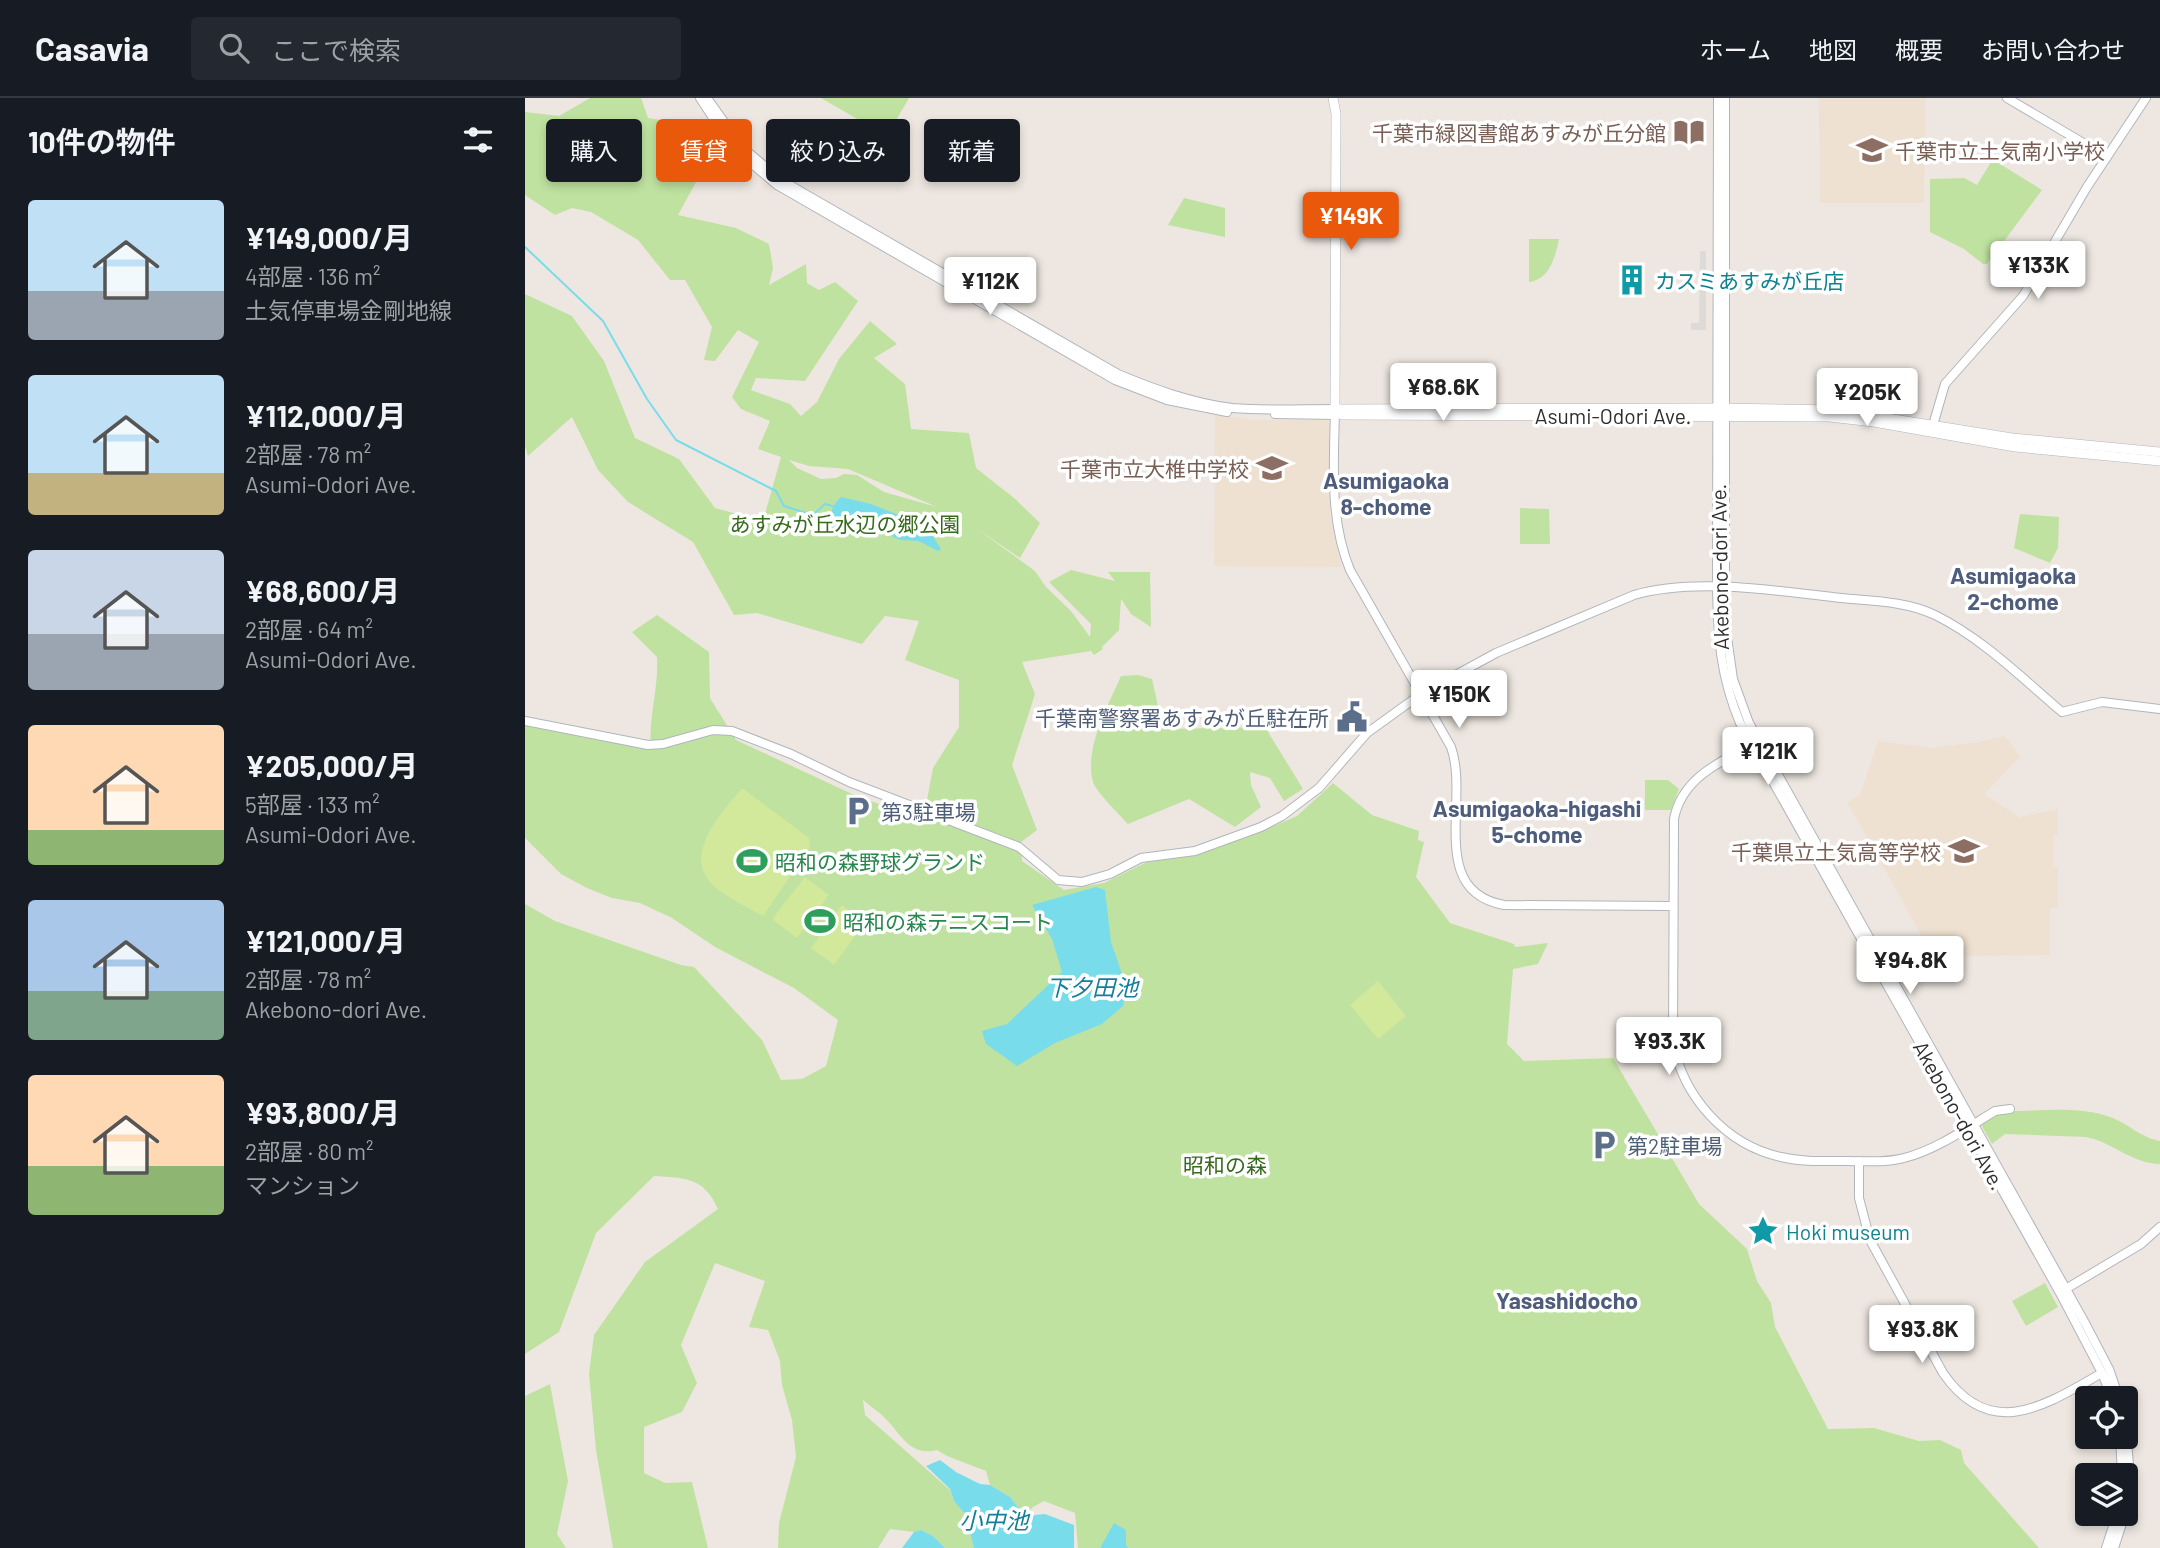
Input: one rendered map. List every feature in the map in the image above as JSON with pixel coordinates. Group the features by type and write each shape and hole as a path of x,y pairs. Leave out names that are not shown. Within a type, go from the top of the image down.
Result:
{"main road":[{"path":"1333,98 1336,114 1335,412"},
{"name":"Asumi-Odori Ave.","path":"1335,412 1837,410 2011,438 2160,452"},
{"name":"Asumi-Odori Ave.","path":"1722,412 1855,420 2015,447 2160,461"}],"street":[{"name":"Asumi-Odori Ave.","path":"700,98 733,148 763,176 1115,380 1167,400 1212,410 1253,414 1335,412"},
{"name":"Asumi-Odori Ave.","path":"707,98 741,147 782,180 1118,374 1213,405 1335,412"},
{"name":"Akebono-dori Ave.","path":"1718,98 1722,412"},
{"name":"Akebono-dori Ave.","path":"1725,98 1721,587 1718,635 1723,673 1734,707 2109,1369 2115,1386"},
{"path":"2007,98 2107,157"},
{"path":"1933,425 1945,384 2023,296 2146,98"},
{"path":"1335,412 1335,503 1342,550 1350,570 1444,732 1454,755 1457,782 1457,863 1464,880 1471,890 1492,903 1504,905 1673,906"},
{"path":"525,720 648,745 671,742 713,730 732,731 791,754 849,782 1019,847 1058,880 1074,882 1110,874 1141,858 1195,851 1261,827 1282,816 1319,788 1367,733 1421,694 1496,653 1634,595 1664,589 1721,587 1908,605 1933,614 1974,639 2062,712 2102,702 2160,709"},
{"path":"1756,742 1699,776 1680,799 1674,820 1673,1042 1683,1075 1703,1109 1738,1140 1767,1154 1798,1160 1860,1161 1908,1157 1995,1111 2010,1109"},
{"path":"1860,1161 1861,1214 1870,1240 1943,1373 1959,1392 1988,1408 2019,1412 2048,1404 2102,1373"},
{"path":"2063,1291 2141,1244 2160,1227"},
{"name":"Akebono-dori Ave.","path":"2063,1291 2107,1386"},
{"path":"2106,1548 2113,1526"},
{"path":"2114,1548 2121,1526"}],"shaded area":[{"name":"千葉市立土気南小学校","path":"1819,98 1926,98 1924,203 1820,203"},
{"path":"1700,251 1706,251 1706,330 1691,330 1691,323 1699,323"},
{"name":"千葉市立大椎中学校","path":"1215,415 1255,420 1327,420 1330,423 1330,513 1342,567 1214,566"},
{"name":"千葉県立土気高等学校","path":"2005,736 2020,757 1984,794 2019,817 2058,809 2058,834 2053,835 2053,867 2058,867 2058,907 2050,908 2050,955 1957,956 1938,965 1847,802 1860,795 1878,741 1933,748"}],"green space":[{"name":"昭和の森","path":"590,98 641,98 648,118 656,119 656,182 696,182 678,215 736,228 769,244 773,268 769,285 806,264 807,283 819,290 835,282 858,301 805,381 756,378 751,390 790,404 801,416 817,402 839,359 870,321 897,344 874,358 905,384 911,429 969,433 976,468 1040,523 1020,558 976,528 1035,571 1090,637 1091,624 1049,582 1071,570 1115,581 1108,572 1150,572 1151,627 1131,614 1121,599 1119,630 1103,649 1094,655 1091,651 1022,662 1035,694 1012,765 1037,830 1021,842 1022,861 1064,890 1104,883 1149,861 1184,857 1256,834 1297,816 1333,783 1372,815 1419,831 1418,840 1424,842 1416,877 1450,923 1514,944 1515,947 1548,943 1538,964 1513,969 1507,1044 1524,1061 1613,1058 1699,1204 1747,1249 1757,1281 1771,1303 1775,1327 1828,1429 1874,1428 1919,1441 1940,1440 1961,1450 1964,1463 2039,1548 1129,1548 1111,1530 1100,1548 1078,1548 1075,1513 1044,1501 1033,1507 1025,1516 1010,1497 990,1485 986,1471 937,1450 920,1450 913,1447 863,1400 865,1415 950,1490 954,1501 965,1514 974,1548 945,1548 933,1536 921,1530 914,1532 890,1529 878,1548 778,1548 779,1523 796,1457 792,1420 782,1385 780,1361 768,1330 749,1327 765,1281 715,1263 681,1345 697,1383 682,1412 644,1427 644,1473 665,1483 692,1482 708,1548 613,1548 596,1450 589,1374 594,1335 645,1262 718,1209 713,1198 700,1185 684,1179 654,1176 596,1233 559,1332 525,1354 525,904 555,921 681,965 694,967 762,1040 781,1080 802,1079 826,1066 838,1020 794,988 715,947 672,918 640,903 612,898 561,874 525,838 525,724 651,749 657,657 632,632 657,615 709,652 710,698 736,740 850,793 923,821 933,768 959,727 959,680 905,660 919,621 885,616 862,644 757,613 734,615 693,542 628,502 598,470 572,417 528,456 525,446 525,294 572,316 604,361 635,438 679,459 715,508 763,521 781,457 758,449 770,421 741,409 732,397 759,342 738,330 715,361 704,360 712,327 685,280 670,280 638,240 591,212 572,208 555,215 525,195 525,112 559,116","holes":["789,460 809,466 848,469 937,507 884,492 857,475 844,474 836,478 821,479 797,468"]},
{"path":"821,98 909,98 897,119 857,119"},
{"path":"1995,161 2042,190 1987,264 1983,264 1964,249 1930,232 1930,179 1964,178 1977,185 1991,162"},
{"path":"1184,198 1225,208 1225,237 1168,225"},
{"path":"1529,239 1559,239 1547,272 1529,282"},
{"path":"1520,508 1549,509 1550,544 1520,544"},
{"path":"2020,514 2059,517 2058,548 2050,563 2014,548"},
{"path":"1138,675 1152,679 1163,729 1265,727 1303,789 1284,801 1270,778 1250,772 1251,785 1261,807 1235,827 1189,799 1128,824 1095,786 1091,769 1094,741 1121,676"},
{"path":"1645,780 1668,780 1679,789 1671,810 1645,810"},
{"name":"昭和の森野球グランド","path":"742,788 809,838 810,847 763,916 720,891 707,879 702,866 706,838"},
{"path":"805,877 829,895 797,938 772,919"},
{"path":"842,905 865,922 834,965 811,948"},
{"path":"1378,981 1406,1016 1378,1039 1350,1005"},
{"path":"2073,1110 2110,1117 2160,1141 2160,1164 2132,1157 2086,1137 2005,1134 1992,1144 1980,1123 1993,1114 2010,1111"},
{"path":"2045,1283 2058,1307 2026,1326 2012,1301"},
{"path":"550,1384 568,1481 557,1534 566,1548 525,1548 525,1396"}],"water":[{"path":"841,497 871,504 926,526 941,549 938,551 919,541 900,540 867,525 844,535 830,534 831,514"},
{"name":"下夕田池","path":"1096,887 1105,890 1111,942 1127,988 1123,1006 1102,1024 1055,1043 1017,1066 986,1044 982,1031 1007,1024 1062,972 1052,939 1032,905"},
{"name":"小中池","path":"940,1460 956,1472 980,1484 990,1485 1010,1497 1025,1516 1045,1514 1074,1525 1074,1548 974,1548 965,1514 954,1501 950,1489 926,1466"},
{"path":"1114,1523 1126,1530 1126,1545 1129,1548 1100,1548"},
{"name":"小中池","path":"921,1530 933,1536 945,1548 902,1548 914,1532"}],"waterway":[{"path":"525,247 603,321 647,399 676,440 776,491 784,506 813,515 825,504 836,507"}],"place":[{"name":"千葉市緑図書館あすみが丘分館","path":"1689,132"},
{"name":"千葉市立土気南小学校","path":"1872,150"},
{"name":"カスミあすみが丘店","path":"1632,280"},
{"name":"千葉市立大椎中学校","path":"1272,468"},
{"name":"千葉南警察署あすみが丘駐在所","path":"1352,717"},
{"name":"第3駐車場","path":"858,811"},
{"name":"千葉県立土気高等学校","path":"1964,851"},
{"name":"昭和の森野球グランド","path":"752,861"},
{"name":"昭和の森テニスコート","path":"820,921"},
{"name":"第2駐車場","path":"1604,1145"},
{"name":"Hoki museum","path":"1763,1231"}],"district":[{"name":"Asumigaoka 8-chome","path":"1386,493"},
{"name":"Asumigaoka 2-chome","path":"2013,588"},
{"name":"Asumigaoka-higashi 5-chome","path":"1537,821"},
{"name":"Yasashidocho","path":"1567,1300"}],"park label":[{"name":"あすみが丘水辺の郷公園","path":"845,523"}]}
